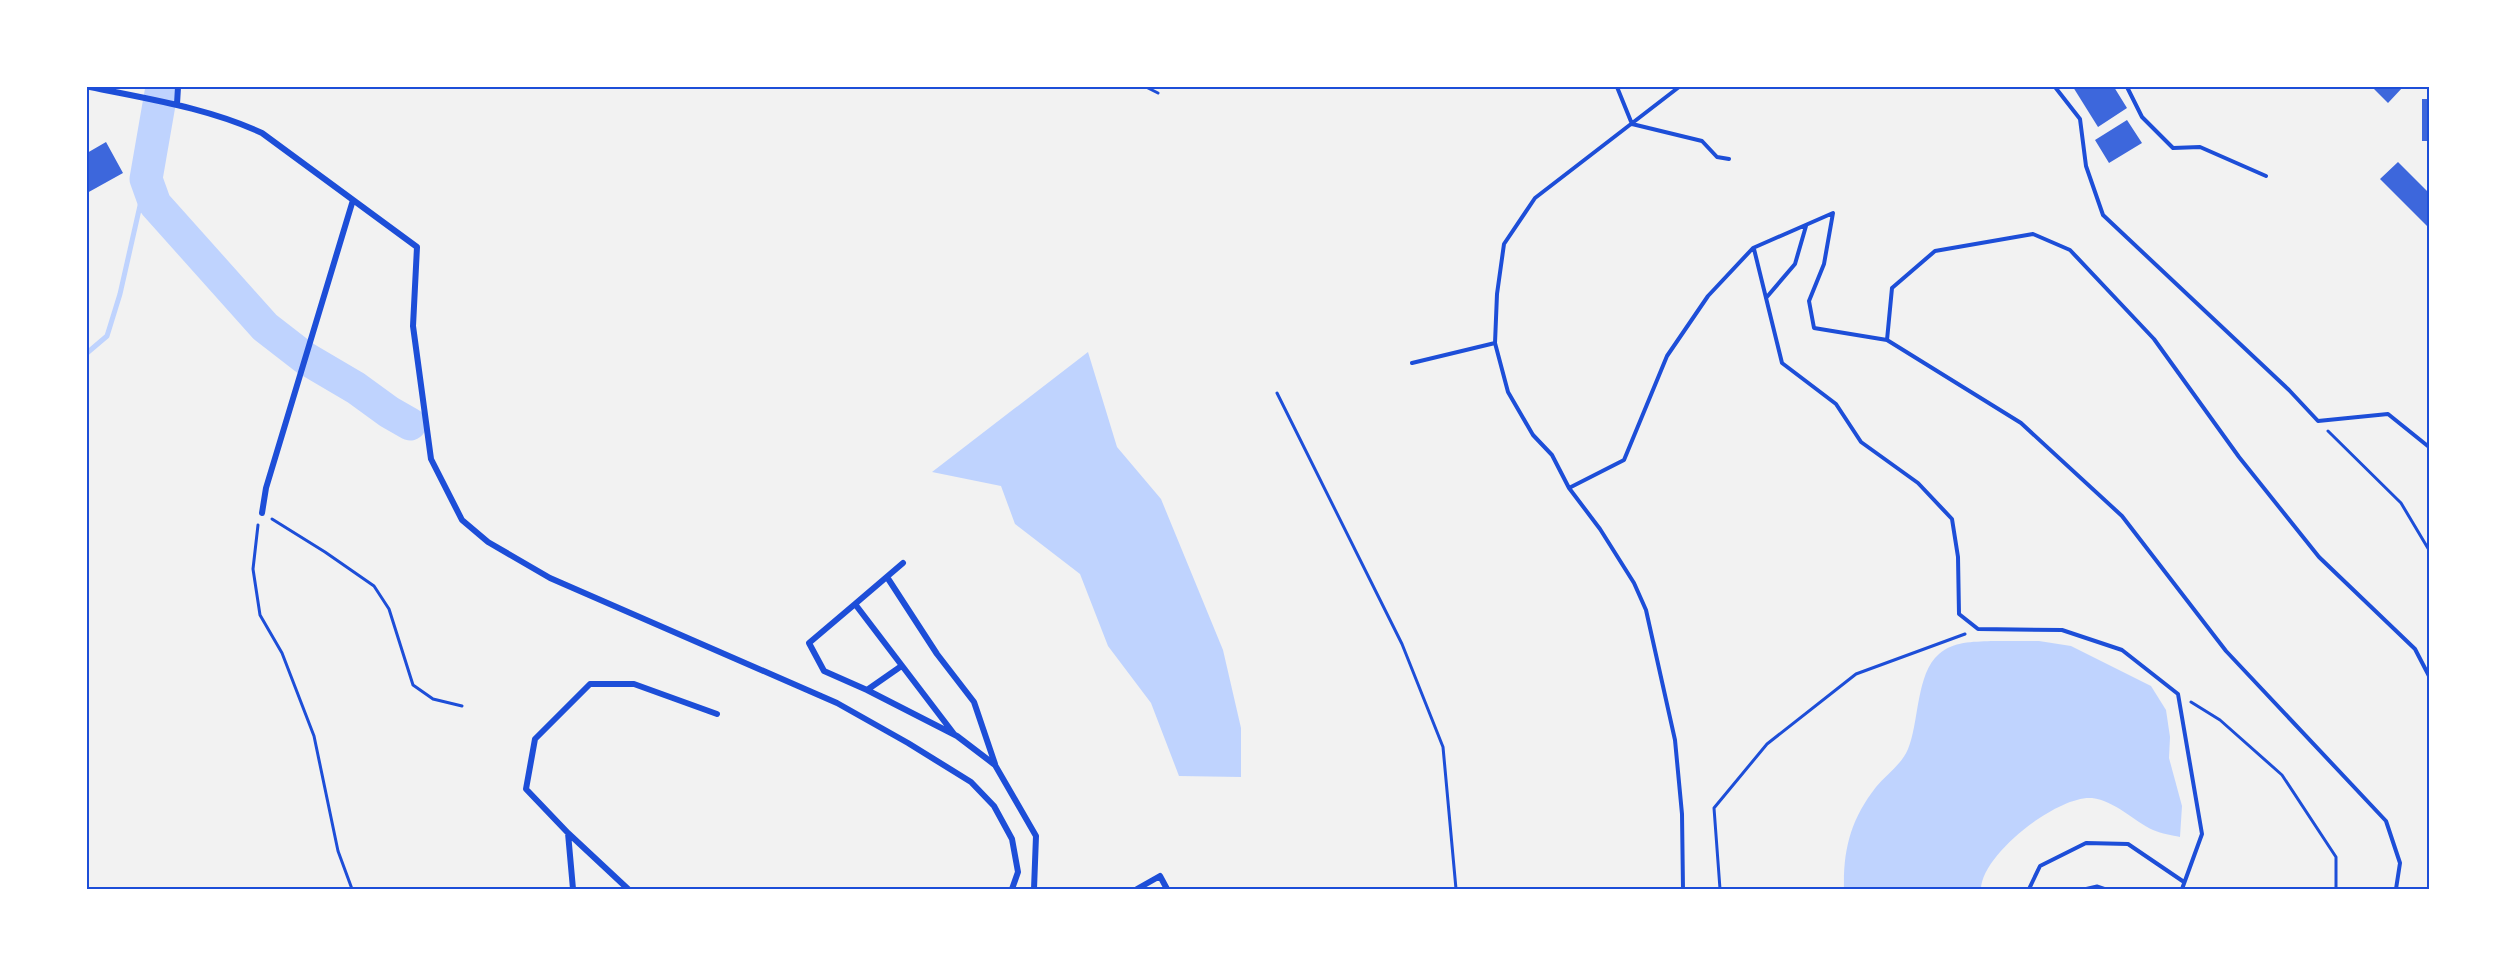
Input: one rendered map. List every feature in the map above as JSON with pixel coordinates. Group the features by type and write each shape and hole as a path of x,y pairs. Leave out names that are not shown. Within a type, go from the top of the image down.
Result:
{"street":[{"path":"90,87 177,104 237,122 262,133 417,247 413,326 431,459 462,520 488,542 550,578 837,703 971,782 994,806 1012,839 1018,872 1012,889"},
{"path":"177,104 178,87"},
{"path":"262,513 266,488 352,200"},
{"path":"903,563 808,644 824,671 867,690 957,736 995,765"},
{"path":"887,577 937,654 974,702 995,765 1036,836 1034,889"},
{"path":"855,604 900,667 957,736"},
{"path":"867,690 900,667"},
{"path":"628,889 568,833 526,789 535,740 590,684 634,684 717,714"},
{"path":"568,833 573,889"},
{"path":"1137,889 1160,876 1167,889"}],"lane":[{"path":"1679,87 1535,198 1504,244 1497,294 1495,343 1508,392 1533,435 1552,455 1569,488 1600,530 1634,583 1646,610 1675,740 1682,814 1683,889"},
{"path":"2055,87 2080,119 2085,166 2103,215 2289,390 2318,421 2388,414 2429,447"},
{"path":"2127,87 2142,117 2173,148 2200,147 2266,176"},
{"path":"1617,88 1632,124"},
{"path":"1632,124 1702,141 1717,157 1729,159"},
{"path":"1569,488 1624,460 1667,356 1708,296 1754,248 1833,213 1824,264 1809,301 1814,328 1887,340 2021,423 2122,516 2226,651 2386,821 2400,863 2396,889"},
{"path":"1765,299 1794,264 1806,226"},
{"path":"1887,340 1892,288 1935,251 2033,234 2070,250 2154,339 2239,457 2319,557 2415,650 2429,676"},
{"path":"1754,248 1782,363 1836,404 1861,442 1918,483 1952,519 1958,557 1959,614 1978,629 2062,630 2122,650 2178,694 2202,834 2182,889"},
{"path":"1412,363 1495,343"},
{"path":"2029,889 2040,866 2086,843 2128,844 2184,882"}],"path":[{"path":"1146,87 1158,93"},
{"path":"1277,393 1402,644 1443,747 1456,889"},
{"path":"2318,421 2401,503 2429,550"},
{"path":"352,889 338,851 314,736 282,653 260,615 253,569 256,532 262,513 374,586 389,609 413,685 433,699 462,706"},
{"path":"1720,889 1714,808 1767,744 1856,674 1978,629"},
{"path":"2178,694 2220,720 2282,775 2336,857 2336,889"},
{"path":"2084,889 2097,886 2106,889"}],"water":[{"path":"1088,352 1117,447 1161,499 1223,650 1241,728 1241,777 1179,776 1151,703 1108,646 1080,574 1015,524 1001,486 932,472"},
{"path":"2039,641 2071,646 2151,686 2166,710 2170,737 2169,758 2182,806 2180,837 2153,830 2109,803 2092,798 2078,800 2060,806 2024,829 1994,860 1985,875 1981,889 1844,889 1845,861 1850,835 1867,799 1908,749 1926,673 1939,654 1951,647 1964,643"}],"building":[{"path":"2073,87 2114,87 2127,108 2098,127"},
{"path":"2372,87 2403,87 2388,103"},
{"path":"2422,99 2429,99 2429,141 2422,141"},
{"path":"2127,120 2142,143 2109,163 2095,140"},
{"path":"106,142 123,173 87,193 87,153"},
{"path":"2398,162 2429,193 2429,228 2380,179"}],"waterway":[{"path":"162,87 146,179 155,204 265,327 305,358 410,424"},
{"path":"87,353 107,336 120,294 146,179"}]}
